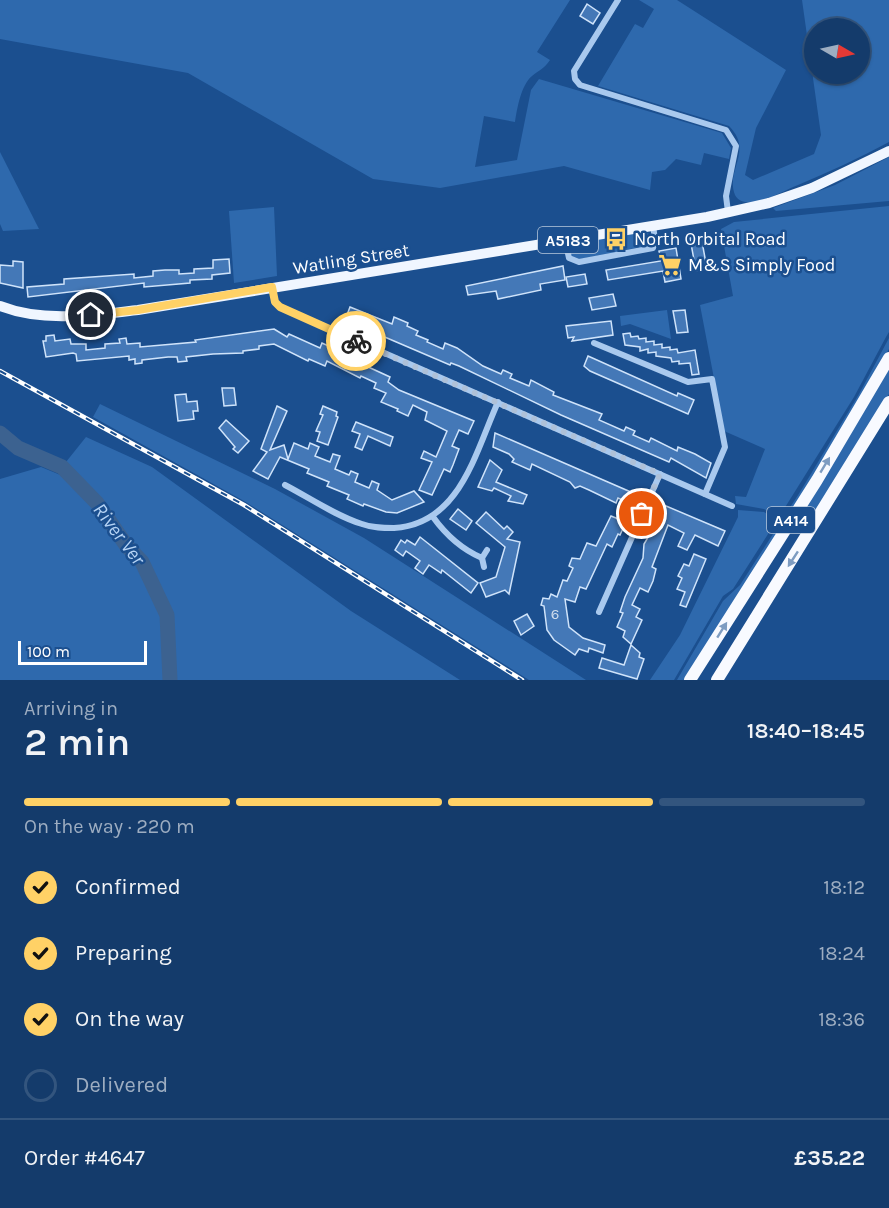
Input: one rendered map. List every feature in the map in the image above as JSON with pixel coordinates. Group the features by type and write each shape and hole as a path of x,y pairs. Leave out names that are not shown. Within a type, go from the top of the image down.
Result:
{"highway":[{"name":"A414","path":"690,680 823,470 889,358"},
{"name":"A414","path":"717,680 889,402"}],"main road":[{"name":"Watling Street","path":"0,306 42,316 91,315 138,310 728,212 769,203 812,188 889,151"}],"street":[{"path":"618,0 574,71 574,79 580,85 726,130 736,146 726,196 728,212"},
{"path":"565,240 569,258 584,261 653,248 655,240 653,225"},
{"path":"272,287 275,302 280,307 732,506"},
{"path":"594,343 688,382 712,379 725,447 705,494"},
{"path":"285,485 371,527 407,527 433,517 454,497 462,484 498,402"},
{"path":"599,612 660,474"},
{"path":"433,517 443,531 466,551 482,558"},
{"path":"484,567 482,558 487,550"}],"shaded area":[{"path":"0,0 570,0 537,52 550,60 525,85 515,122 484,116 475,167 517,160 531,90 539,79 722,133 731,148 729,159 704,153 701,165 676,159 665,170 652,172 650,190 564,166 440,188 373,179 188,73 0,39"},
{"path":"639,0 677,0 786,70 756,128 745,175 753,180 814,154 821,135 814,84 870,84 870,18 805,18 802,0 889,0 889,142 844,165 769,198 744,202 736,197 733,186 739,144 729,126 598,86 635,24 643,28 654,9"},
{"path":"0,152 39,229 3,231 0,224"},
{"path":"889,157 889,201 776,211 773,208 835,185"},
{"path":"889,206 889,332 854,397 779,517 764,509 736,504 735,496 746,497 765,449 724,431 700,305 733,296 721,229 734,222"},
{"path":"274,207 277,276 234,283 229,211"},
{"path":"642,232 650,234 651,240 648,246 624,250 621,235"},
{"path":"619,236 622,251 580,259 571,256 569,248 572,244"},
{"path":"667,310 671,339 630,324 621,326 620,316"},
{"path":"889,338 889,349 810,482 684,680 677,680 723,601 740,585 800,492 859,394"},
{"path":"889,369 889,394 817,513 806,506"},
{"path":"100,404 275,489 364,538 586,680 529,680 244,501 93,417"},
{"path":"86,437 152,467 351,611 460,680 0,680 0,479 41,467 75,481 62,467"},
{"path":"738,510 764,512 777,520 733,589 723,596 674,680 650,680 680,635 738,517"}],"building":[{"path":"587,4 600,13 593,24 580,16"},
{"path":"701,236 707,269 696,271 690,238"},
{"path":"676,248 681,279 665,282 663,271 608,280 606,270 661,261 659,251"},
{"path":"229,259 230,273 212,275 212,279 144,287 144,283 28,297 27,287 64,284 64,279 134,274 134,278 153,276 153,271 165,270 179,270 179,274 194,273 194,269 213,268 213,260"},
{"path":"13,261 23,262 23,288 0,283 0,265 13,266"},
{"path":"563,266 565,280 540,284 541,290 498,299 496,291 468,295 466,286"},
{"path":"585,274 587,284 568,287 566,277"},
{"path":"613,294 616,306 592,310 589,298"},
{"path":"350,307 392,324 394,317 408,323 407,326 418,331 416,335 428,340 427,342 443,349 445,343 457,348 483,366 501,374 503,370 512,374 510,378 529,386 531,380 554,392 553,395 602,414 599,420 624,431 626,427 635,431 633,435 649,442 651,438 677,451 678,447 695,454 711,463 706,478 671,458 669,462 561,415 459,366 451,363 450,365 345,320"},
{"path":"685,310 688,332 677,333 673,311"},
{"path":"611,321 613,335 572,341 574,337 568,338 566,326"},
{"path":"274,329 287,337 289,334 320,348 322,343 333,348 340,354 390,377 388,382 399,390 474,421 468,434 459,430 452,446 459,449 453,465 450,472 444,469 432,495 419,490 432,462 421,458 424,451 436,457 447,431 425,420 427,412 413,405 408,416 381,402 386,393 374,388 376,383 361,376 360,378 327,361 325,366 309,359 308,361 274,344 259,346 259,349 243,351 243,353 186,357 187,361 178,362 177,357 168,357 142,360 142,363 135,364 135,359 129,360 129,356 77,361 76,354 73,353 46,357 43,341 46,341 46,336 54,335 55,341 70,339 71,344 86,344 86,350 105,348 105,344 120,343 119,339 126,338 127,344 140,343 140,347 196,342 195,340"},
{"path":"630,333 631,337 646,338 646,342 654,341 654,345 662,344 662,348 677,349 678,353 695,350 699,374 692,375 690,363 679,364 679,361 672,362 671,358 656,356 656,352 648,353 648,349 640,351 640,347 625,345 623,334"},
{"path":"588,356 677,396 678,393 694,400 688,414 590,371 584,366"},
{"path":"222,388 234,388 236,405 224,406"},
{"path":"186,394 187,402 197,401 198,411 193,411 194,419 178,421 175,395"},
{"path":"277,406 287,411 270,450 284,445 288,459 294,443 308,449 310,443 319,447 315,456 330,462 333,454 340,456 335,469 349,475 351,471 358,474 355,482 369,488 372,481 379,484 377,490 392,500 414,491 424,502 397,513 386,512 364,504 363,506 347,499 349,495 327,486 329,482 307,473 309,469 280,457 268,479 253,471 267,452 261,449"},
{"path":"323,406 337,412 338,417 328,445 317,441 320,432 316,431 323,415 320,414"},
{"path":"226,420 249,441 238,453 219,428"},
{"path":"356,422 393,437 390,446 368,436 362,450 355,447 360,434 352,431"},
{"path":"495,433 640,496 636,506 618,498 616,503 580,486 575,488 570,482 532,464 530,470 512,462 514,459 509,454 493,447"},
{"path":"490,460 502,470 496,482 527,495 523,504 508,501 511,496 494,488 492,491 478,487"},
{"path":"659,503 725,531 718,546 695,535 687,550 678,546 684,533 668,525 652,567 656,569 653,581 648,592 640,588 632,605 640,609 636,617 642,620 631,644 623,637 625,631 617,627 623,613 620,612 625,597 643,558 644,544 661,516 655,513"},
{"path":"458,509 472,521 466,530 450,519"},
{"path":"486,512 504,529 507,526 513,532 507,539 520,542 509,594 505,590 486,597 480,583 496,577 505,547 476,523"},
{"path":"611,516 626,522 620,535 618,534 612,547 607,544 586,589 580,587 575,602 565,599 569,627 583,638 605,645 603,653 589,648 588,652 579,649 575,655 554,640 547,630 544,606 541,605 543,598 549,599 551,594 557,597 563,580 567,581 573,568 569,566 572,558 580,559 587,543 596,546"},
{"path":"420,537 478,583 471,593 442,570 441,573 429,565 423,574 415,568 420,561 406,551 403,556 395,550 401,540 405,543 407,540 415,545"},
{"path":"694,554 706,559 686,607 680,605 685,592 677,589 682,578 678,576 684,564 689,566"},
{"path":"527,614 534,626 521,635 514,621"},
{"path":"631,645 640,653 639,657 644,659 637,679 599,668 602,658 624,665"}],"waterway":[{"name":"River Ver","path":"0,433 18,448 62,467 97,503 126,545 142,562 167,615 170,680"}],"railway":[{"path":"0,371 244,505 522,680"}],"way so far":[{"path":"356,341 660,474 642,514"}],"place":[{"name":"North Orbital Road","path":"616,239"},
{"name":"M&S Simply Food","path":"670,265"}],"route":[{"path":"91,315 138,310 272,287 275,302 280,307 356,341"}]}
